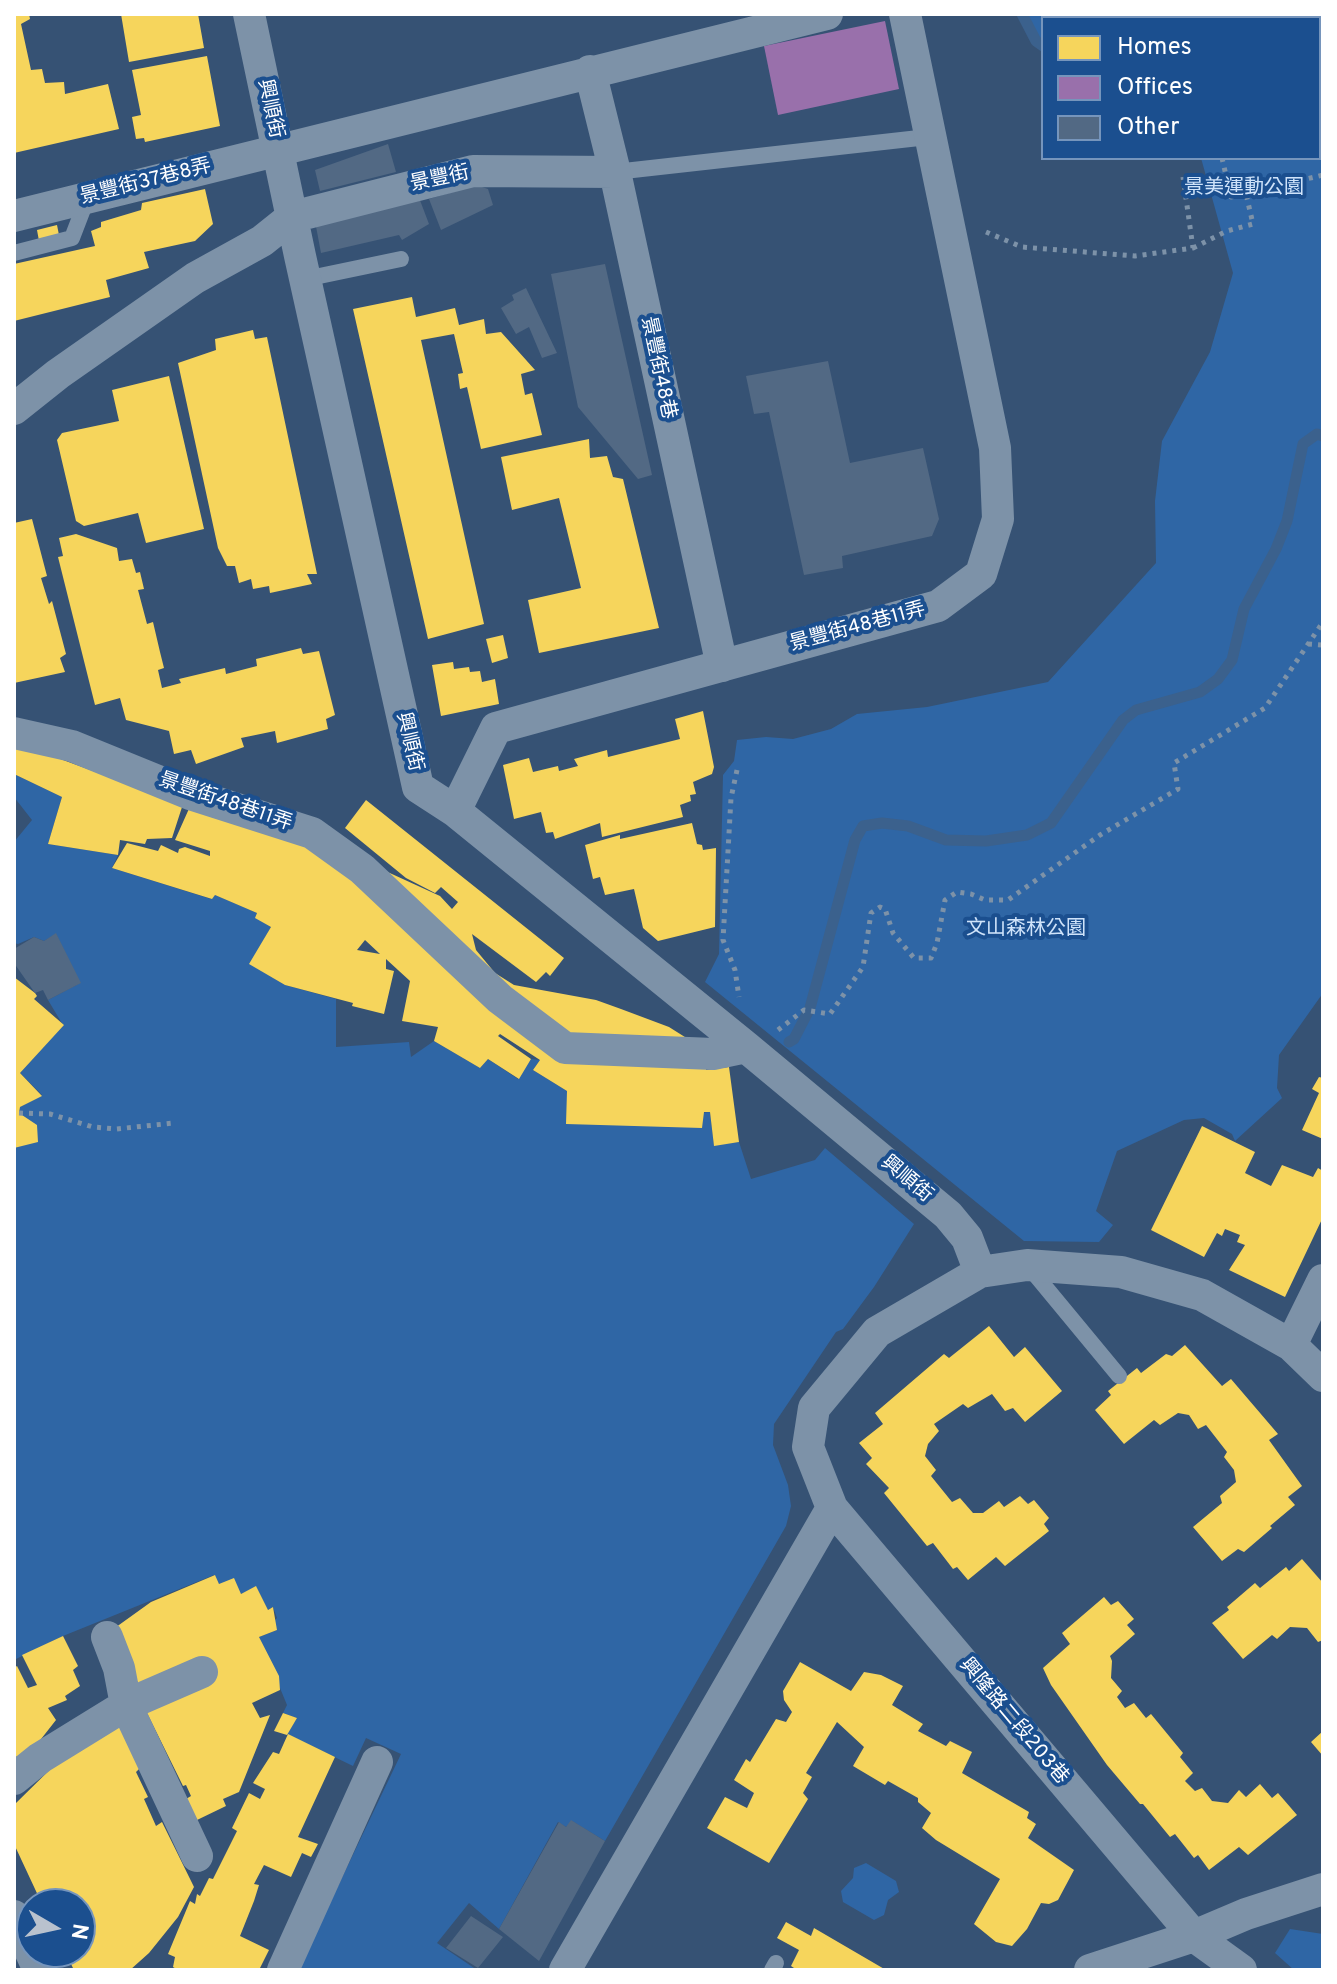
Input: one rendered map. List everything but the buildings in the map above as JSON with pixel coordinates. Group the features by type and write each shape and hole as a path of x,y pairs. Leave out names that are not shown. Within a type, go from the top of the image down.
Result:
{"street":[{"name":"興順街","path":"249,14 418,787 455,811 760,1040 948,1215 967,1238 980,1272"},
{"path":"278,150 827,14"},
{"name":"景豐街48巷11弄","path":"455,811 496,728 938,606 981,574 998,519 995,448 928,137 905,14"},
{"name":"景豐街48巷","path":"590,71 615,172 722,666"},
{"name":"景豐街37巷8弄","path":"14,216 278,150"},
{"name":"景豐街","path":"14,409 58,374 195,278 262,241 292,217 473,171 615,172"},
{"name":"景豐街48巷11弄","path":"14,733 72,746 190,794 312,833 362,869 500,999 565,1048 713,1054 760,1040"},
{"name":"興隆路二段203巷","path":"1241,1970 1194,1936 832,1508 808,1447 814,1408 877,1332 980,1272 1027,1265 1121,1272 1202,1295 1291,1345 1323,1376"},
{"path":"1291,1345 1323,1280"},
{"path":"569,1969 832,1508"},
{"path":"107,1637 119,1668 126,1705 197,1856"},
{"path":"14,1779 40,1758 126,1705 202,1672"},
{"path":"283,1970 377,1762"},
{"path":"1090,1970 1323,1889"},
{"path":"14,1916 39,1970"}],"lane":[{"name":"景豐街","path":"615,172 928,137"},
{"path":"14,253 72,238 88,197"},
{"path":"305,279 401,259"},
{"path":"1027,1265 1119,1376"}],"path":[{"path":"1222,160 1231,197 1323,175"},
{"path":"1183,177 1193,248"},
{"path":"984,231 1022,247 1135,256 1193,248 1227,231 1253,224 1246,194"},
{"path":"760,1040 807,1011 830,1014 863,967 871,913 880,907 885,909 893,933 914,958 931,958 945,900 957,892 985,900 1008,900 1100,835 1178,789 1174,763 1265,708 1323,622"},
{"path":"1308,644 1323,645"},
{"path":"737,770 731,798 723,940 735,970 741,1011"},
{"path":"19,1113 50,1114 93,1127 116,1129 174,1123"}],"green space":[{"name":"文山森林公園","path":"1018,14 1323,14 1323,993 1279,1055 1277,1088 1282,1098 1235,1141 1232,1134 1204,1118 1184,1120 1117,1151 1096,1211 1113,1225 1099,1242 1024,1241 705,982 719,954 723,775 734,761 737,740 766,737 793,739 831,729 857,714 927,707 1048,682 1156,563 1155,501 1162,441 1210,352 1233,273 1202,160 1321,160 1321,16 1041,16 1041,47 1033,41"},
{"path":"14,774 62,797 48,844 118,855 112,868 211,899 215,895 257,913 256,918 271,927 250,964 285,985 336,999 336,1047 409,1042 411,1057 434,1041 480,1068 488,1059 518,1079 531,1059 540,1060 533,1070 567,1091 567,1124 710,1112 714,1145 739,1142 751,1179 815,1160 825,1148 914,1224 874,1287 843,1329 836,1332 774,1424 773,1445 788,1485 791,1506 786,1526 605,1841 572,1821 566,1827 558,1822 499,1929 469,1903 437,1943 477,1970 298,1970 401,1754 366,1738 353,1766 287,1734 297,1718 283,1713 287,1705 259,1637 277,1630 274,1621 277,1618 273,1607 268,1610 256,1587 241,1594 219,1584 214,1575 63,1636 14,1660 14,1148 20,1107 42,1095 20,1073 63,1025 48,1000 80,983 56,934 44,941 34,937 14,943 14,842 32,820 14,797"},
{"path":"866,1863 896,1881 899,1892 888,1900 884,1915 874,1920 843,1902 841,1891 853,1878 854,1868"},
{"path":"1290,1929 1323,1934 1323,1970 1294,1970 1275,1953"}],"waterway":[{"path":"1022,14 1041,45"},
{"path":"789,1042 794,1039 810,1008 855,840 863,826 882,823 908,826 946,840 986,841 1027,835 1051,823 1123,720 1136,710 1200,692 1218,679 1232,660 1244,609 1276,549 1287,521 1303,444 1317,434 1323,436"}],"park label":[{"name":"景美運動公園","path":"1244,189"}]}
